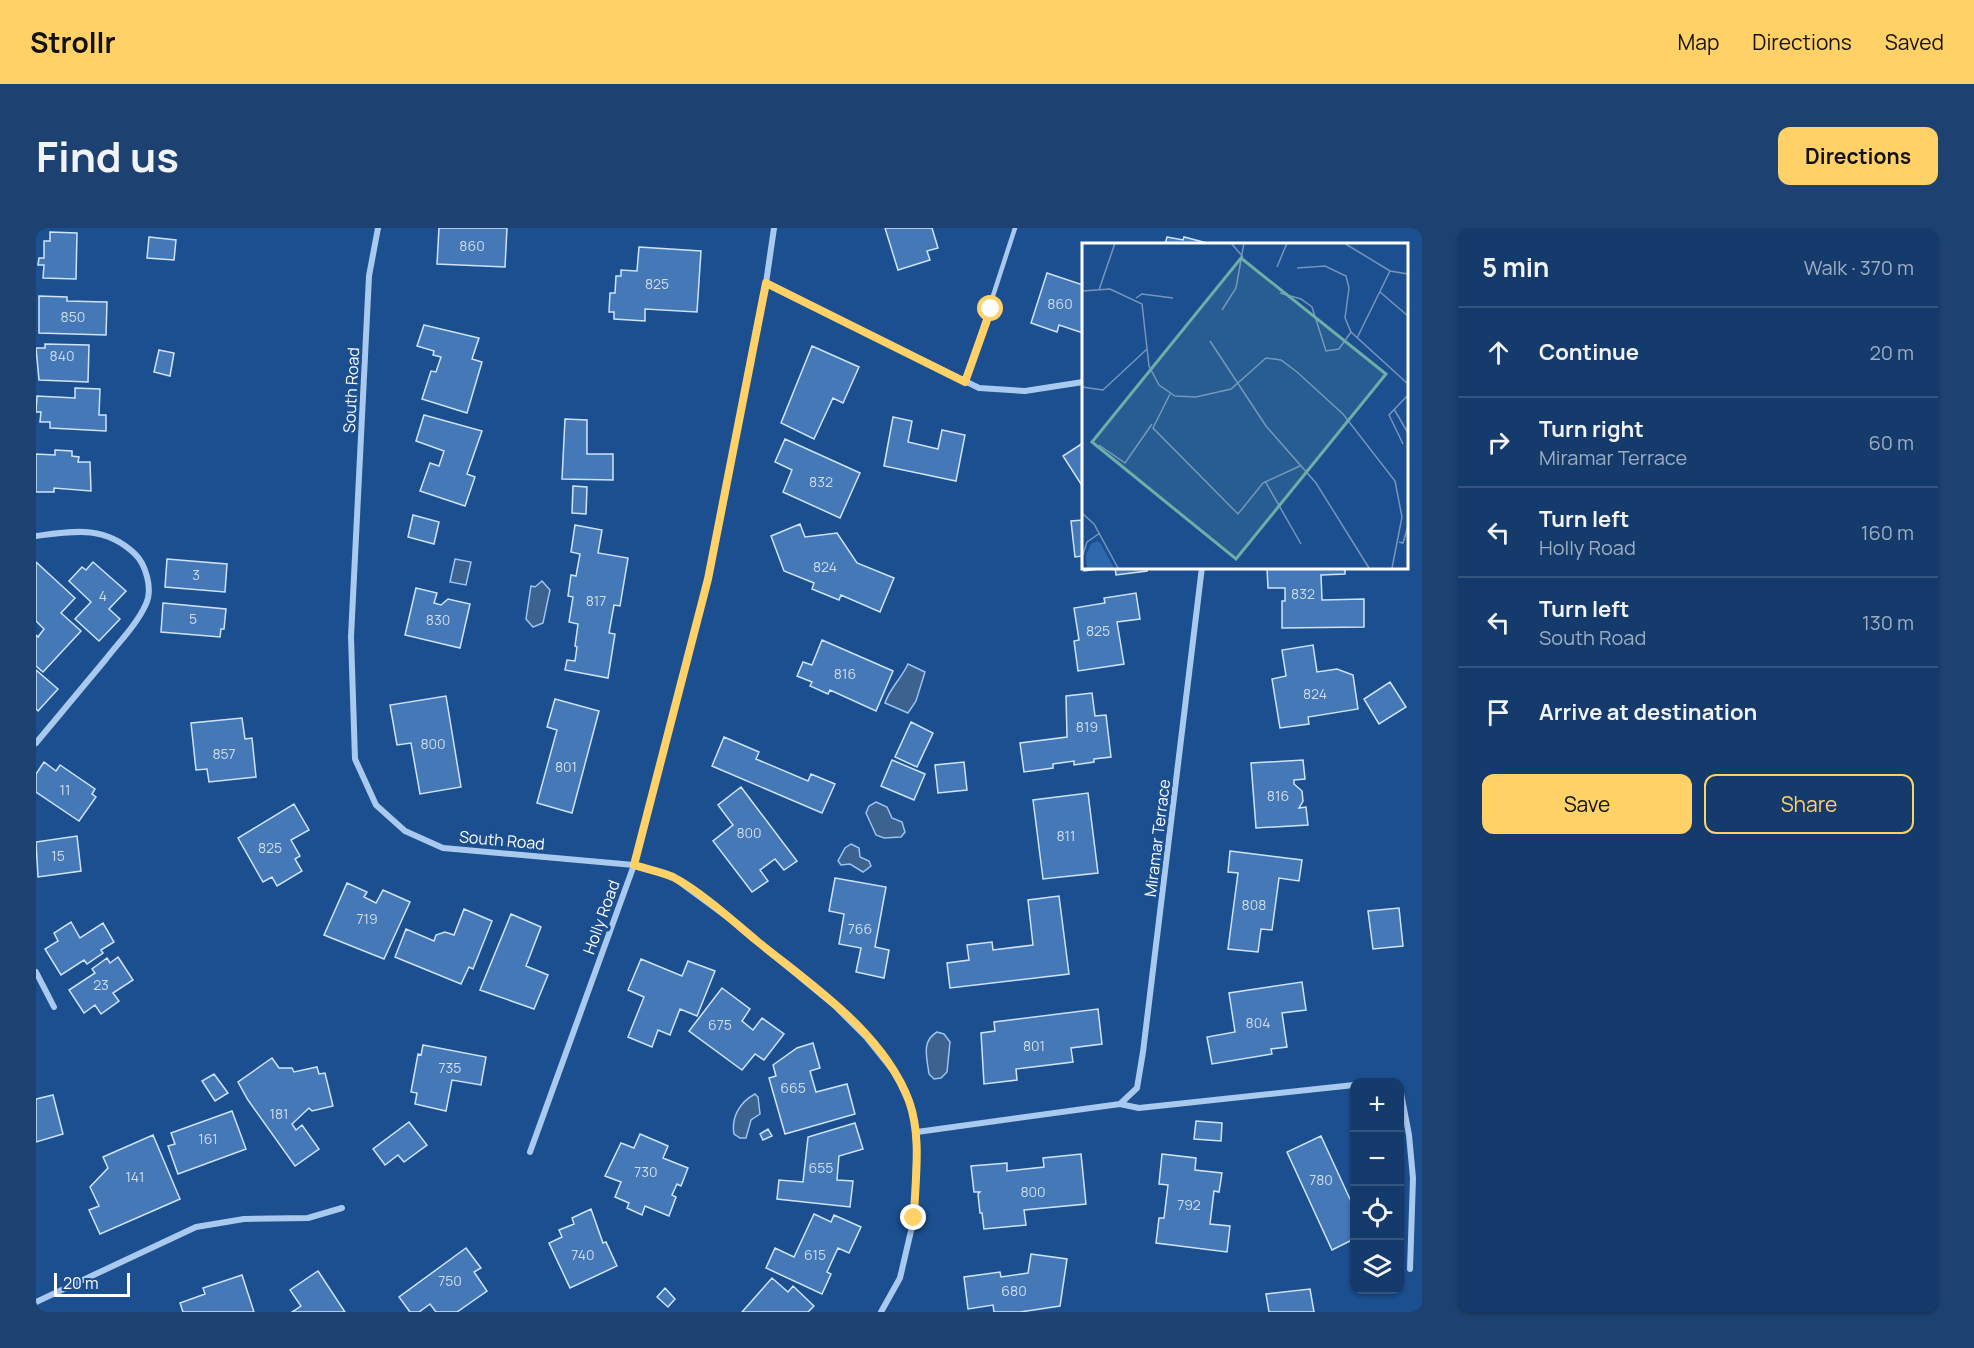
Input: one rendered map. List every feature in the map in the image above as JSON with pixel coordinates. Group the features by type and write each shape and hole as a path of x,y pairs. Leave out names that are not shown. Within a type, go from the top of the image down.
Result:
{"street":[{"name":"South Road","path":"378,228 369,276 351,637 355,759 376,805 405,831 443,848 634,865 673,877 730,919 835,1006 867,1038 896,1074 909,1101 917,1132 914,1218 900,1278 882,1312"},
{"name":"Holly Road","path":"530,1152 634,865 708,579 766,283 774,228"},
{"path":"766,283 979,388 1025,391 1082,382"},
{"path":"36,536 70,532 96,533 119,539 140,559 149,583 147,602 134,624 36,743"},
{"name":"Miramar Terrace","path":"1120,1104 1137,1088 1143,1052 1202,568"},
{"path":"36,972 54,1007"},
{"path":"917,1132 1120,1104 1139,1108 1350,1084"},
{"path":"1404,1109 1413,1178 1409,1242 1410,1269"},
{"path":"36,1302 196,1227 244,1219 308,1218 342,1208"}],"lane":[{"path":"965,382 991,309 1015,228"}],"water":[{"path":"455,559 471,562 466,585 450,582"},
{"path":"542,581 550,590 543,623 533,627 526,619 531,586 535,587"},
{"path":"908,664 925,672 916,701 908,713 885,703"},
{"path":"876,802 887,807 892,818 902,822 905,832 901,837 884,838 876,835 866,813 869,806"},
{"path":"851,844 859,848 860,857 869,861 871,866 863,872 850,864 841,865 838,861 845,848"},
{"path":"937,1032 944,1034 950,1042 947,1072 941,1078 934,1079 929,1074 926,1050 929,1040"},
{"path":"755,1094 758,1097 760,1114 751,1120 746,1138 740,1138 734,1134 735,1116 745,1101"}],"building":[{"path":"439,228 507,228 505,267 437,264"},
{"path":"885,228 932,228 938,248 927,251 930,260 898,270"},
{"path":"50,232 77,233 76,279 43,278 44,265 38,265 39,258 44,258 44,241 50,241"},
{"path":"149,237 176,240 174,260 147,258"},
{"path":"1167,237 1183,240 1184,237 1207,243 1165,243"},
{"path":"639,247 701,251 697,312 645,309 645,321 614,319 614,312 609,312 610,293 615,293 616,276 621,276 621,270 637,271"},
{"path":"1047,273 1082,285 1082,333 1059,325 1057,332 1031,323"},
{"path":"39,296 67,297 67,301 107,302 106,335 39,333"},
{"path":"424,325 479,338 472,359 482,362 467,413 422,399 431,371 436,372 441,357 433,355 434,351 417,346"},
{"path":"45,344 89,345 88,382 39,380 36,348 45,348"},
{"path":"812,346 859,367 843,403 833,398 814,439 781,423"},
{"path":"159,350 174,353 170,376 154,372"},
{"path":"75,388 100,389 99,415 106,415 106,431 50,428 50,422 40,422 41,412 36,412 37,396 75,398"},
{"path":"424,415 482,431 467,474 475,477 465,506 420,491 430,463 439,466 444,451 416,441"},
{"path":"893,417 912,421 908,442 938,449 942,430 965,435 956,481 884,466"},
{"path":"565,419 587,420 587,454 613,454 613,480 562,479"},
{"path":"785,439 860,473 840,518 783,492 792,470 775,462"},
{"path":"1082,444 1082,484 1081,484 1063,456"},
{"path":"55,450 72,451 72,456 79,457 78,462 90,462 91,491 54,488 54,492 36,492 36,454 55,455"},
{"path":"573,486 587,487 586,514 572,513"},
{"path":"413,515 439,522 434,544 408,537"},
{"path":"1082,520 1082,556 1075,557 1071,521"},
{"path":"800,524 805,537 837,533 857,563 894,578 880,612 841,595 839,600 812,589 814,583 784,571 771,536"},
{"path":"575,525 602,530 598,553 628,558 620,606 614,605 609,633 615,634 608,678 565,670 567,660 575,661 577,647 575,646 578,624 569,622 573,597 568,596 571,575 576,576 580,554 571,552"},
{"path":"167,559 227,564 225,592 165,587"},
{"path":"36,562 75,598 61,613 81,631 43,672 36,666 36,635 38,637 44,629 36,621"},
{"path":"93,562 126,591 109,609 120,619 99,641 75,619 91,602 69,581 82,567 86,570"},
{"path":"1084,568 1107,568 1084,571"},
{"path":"1115,568 1147,568 1147,571 1116,575"},
{"path":"1267,568 1345,568 1345,574 1321,575 1322,600 1364,599 1364,627 1282,628 1282,601 1285,601 1285,588 1268,588"},
{"path":"416,588 437,593 434,603 441,605 448,599 470,604 460,648 405,635"},
{"path":"1136,593 1140,619 1117,622 1124,664 1078,671 1074,641 1079,640 1074,608 1105,603 1104,598"},
{"path":"163,603 226,609 224,629 221,629 220,637 161,632"},
{"path":"822,640 893,671 876,711 830,690 828,694 810,686 812,682 797,676 803,662 812,665"},
{"path":"1313,645 1317,672 1337,669 1353,675 1358,709 1308,717 1309,724 1280,728 1272,679 1286,676 1282,650"},
{"path":"36,670 58,689 38,711 36,709"},
{"path":"1390,682 1406,707 1379,724 1364,699"},
{"path":"1092,693 1095,716 1106,715 1111,757 1074,765 1074,761 1053,764 1053,768 1024,772 1020,743 1067,737 1066,696"},
{"path":"446,696 461,787 420,794 411,743 397,745 390,705"},
{"path":"555,699 599,711 572,813 537,803 557,730 547,727"},
{"path":"242,718 245,739 252,738 256,777 209,782 207,769 196,770 191,723"},
{"path":"911,722 933,733 917,767 895,757"},
{"path":"724,737 759,752 756,759 808,781 811,774 835,784 822,813 712,766"},
{"path":"892,760 925,774 914,800 881,786"},
{"path":"1303,760 1305,779 1294,780 1294,784 1302,791 1303,801 1299,808 1306,807 1308,825 1256,828 1251,763"},
{"path":"44,762 56,771 60,765 95,789 92,794 96,797 79,821 36,792 36,774"},
{"path":"964,762 967,790 938,793 935,765"},
{"path":"741,787 797,861 784,870 775,859 760,870 768,881 752,892 713,841 733,825 718,805"},
{"path":"1088,793 1098,873 1043,879 1033,800"},
{"path":"294,804 309,830 291,840 300,856 295,859 302,871 277,886 272,877 263,882 238,838"},
{"path":"77,836 81,871 38,877 36,842"},
{"path":"1230,851 1302,860 1299,881 1279,878 1272,930 1261,929 1258,952 1228,949 1238,873 1228,872"},
{"path":"835,878 886,887 875,947 889,950 884,978 856,972 861,948 839,944 844,914 829,911"},
{"path":"347,883 367,892 364,897 376,903 383,890 410,902 384,959 324,935"},
{"path":"1059,896 1069,974 950,988 947,963 969,960 967,945 992,942 993,950 1033,945 1028,900"},
{"path":"1399,908 1403,946 1373,949 1368,911"},
{"path":"464,909 492,921 473,969 469,967 461,984 395,957 406,929 434,941 436,935 445,932 454,935"},
{"path":"511,914 541,927 526,966 548,975 534,1009 480,990"},
{"path":"71,922 80,938 103,923 114,942 101,950 103,953 87,964 84,960 61,975 45,949 58,941 54,933"},
{"path":"118,957 133,980 113,993 119,1001 101,1014 95,1005 84,1013 69,990 95,973 92,969 107,958 110,963"},
{"path":"641,959 682,976 688,961 715,971 697,1016 680,1009 670,1035 658,1030 652,1047 628,1037 644,997 628,990"},
{"path":"1302,982 1306,1010 1282,1013 1287,1047 1271,1049 1272,1054 1212,1064 1207,1037 1235,1032 1229,993"},
{"path":"722,988 750,1009 742,1021 753,1030 762,1018 784,1034 764,1060 755,1054 742,1070 689,1031"},
{"path":"1098,1009 1102,1044 1071,1048 1073,1062 1016,1069 1017,1080 984,1084 981,1033 995,1031 994,1022"},
{"path":"813,1043 820,1068 810,1071 816,1092 847,1084 855,1114 785,1134 769,1078 776,1076 773,1065 797,1048"},
{"path":"423,1045 486,1057 481,1085 452,1080 446,1111 415,1104 417,1093 411,1092 418,1054 421,1055"},
{"path":"272,1058 279,1068 292,1068 294,1072 317,1067 319,1074 325,1073 333,1106 312,1111 309,1108 292,1124 296,1130 302,1125 319,1149 295,1166 248,1100 238,1082"},
{"path":"214,1074 228,1093 215,1101 202,1081"},
{"path":"53,1095 63,1134 36,1142 36,1099"},
{"path":"232,1111 246,1149 178,1174 168,1146 175,1144 171,1133"},
{"path":"1196,1121 1222,1123 1221,1141 1194,1139"},
{"path":"409,1122 427,1145 404,1162 398,1155 385,1165 373,1149"},
{"path":"855,1123 863,1149 839,1156 837,1180 853,1181 850,1207 777,1199 779,1180 803,1182 808,1137"},
{"path":"768,1129 772,1136 763,1140 760,1134"},
{"path":"640,1134 668,1146 663,1158 688,1168 681,1186 677,1184 672,1195 676,1197 669,1216 645,1206 642,1215 627,1208 629,1203 615,1197 621,1182 605,1176 621,1143 634,1148"},
{"path":"153,1135 180,1199 100,1234 89,1210 99,1206 90,1187 108,1168 103,1157"},
{"path":"1321,1136 1350,1199 1350,1241 1332,1250 1287,1152"},
{"path":"1081,1154 1086,1204 1024,1210 1026,1225 984,1229 982,1213 980,1213 978,1194 980,1192 974,1192 971,1166 1007,1163 1007,1171 1044,1167 1043,1158"},
{"path":"1162,1154 1196,1158 1195,1170 1222,1173 1219,1192 1214,1191 1210,1224 1230,1226 1227,1252 1156,1243 1159,1218 1164,1218 1168,1185 1159,1184"},
{"path":"591,1209 603,1243 606,1242 617,1266 570,1288 549,1243 562,1237 559,1230 574,1224 572,1218"},
{"path":"814,1214 831,1222 834,1215 861,1227 849,1253 838,1248 827,1272 831,1274 822,1294 766,1268 775,1248 794,1257"},
{"path":"466,1248 481,1268 474,1272 487,1291 457,1312 436,1312 430,1304 419,1312 410,1312 399,1297"},
{"path":"1031,1254 1067,1259 1060,1306 1020,1312 994,1312 993,1305 968,1309 964,1277 1000,1272 1001,1277 1028,1273"},
{"path":"318,1271 345,1312 292,1312 301,1306 290,1290"},
{"path":"242,1275 254,1312 183,1312 180,1303 205,1294 203,1288"},
{"path":"772,1278 788,1292 793,1286 814,1306 808,1312 742,1312"},
{"path":"665,1288 675,1299 668,1307 657,1297"},
{"path":"1310,1289 1314,1312 1269,1312 1266,1294"}],"route":[{"path":"914,1218 917,1132 909,1101 896,1074 867,1038 835,1006 730,919 673,877 634,865 708,579 766,283 965,382 991,309"}]}
